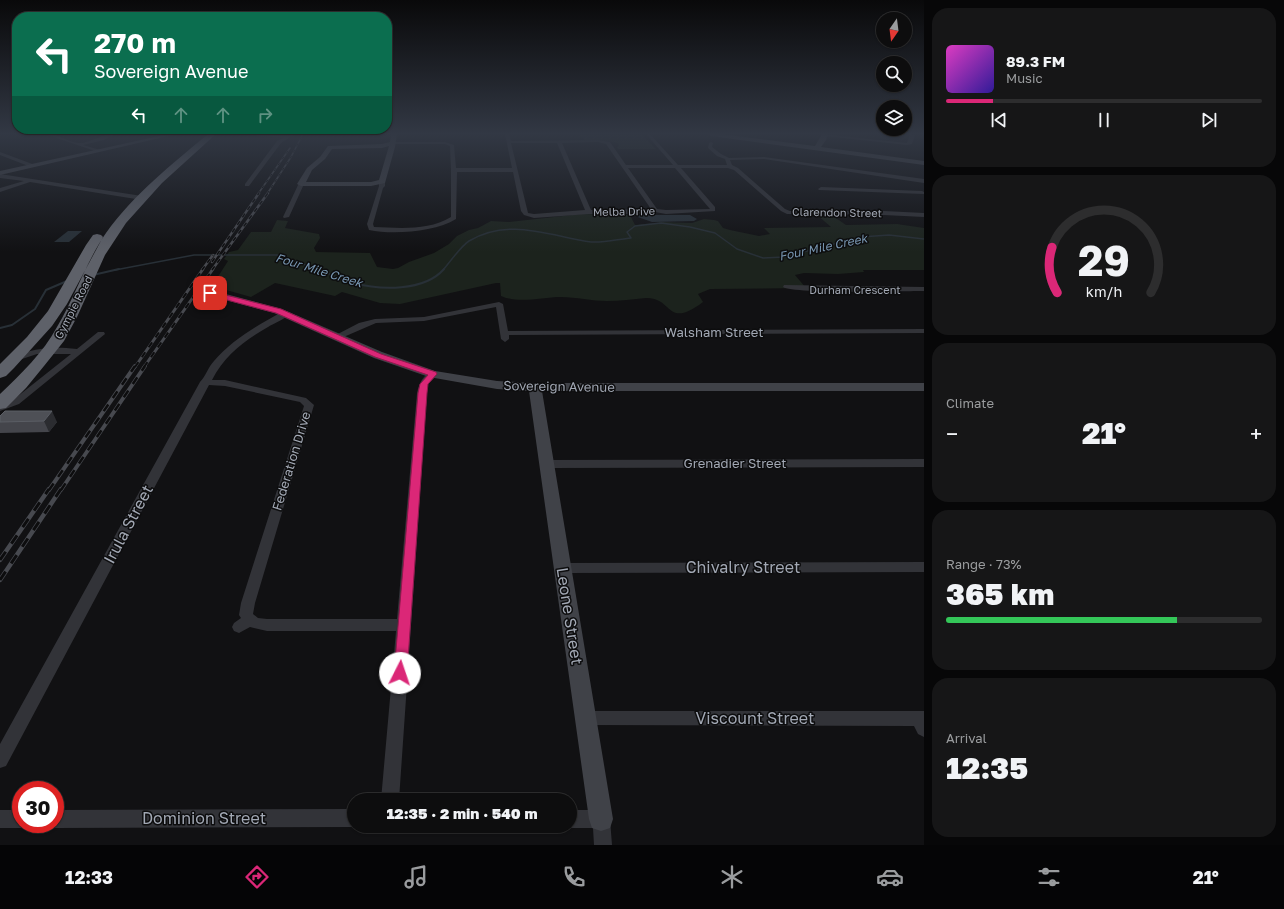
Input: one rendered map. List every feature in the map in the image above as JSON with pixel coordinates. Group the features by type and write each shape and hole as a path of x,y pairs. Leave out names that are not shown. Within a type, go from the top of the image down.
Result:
{"highway":[{"name":"Gympie Road","path":"0,404 49,350 70,317 89,249 102,230 163,173"},
{"name":"Gympie Road","path":"0,373 16,358 50,320 138,197 166,173"}],"street":[{"path":"247,185 255,173"},
{"path":"286,217 307,173"},
{"path":"384,173 370,224 371,229 424,228 450,221 454,215 454,173"},
{"name":"Melba Drive","path":"516,173 524,211 526,214 534,216 589,212 644,212 655,210 666,212 713,210 714,208 684,173"},
{"path":"572,173 589,212"},
{"path":"629,173 655,210"},
{"name":"Clarendon Street","path":"741,173 782,210 789,213 878,212 924,215"},
{"path":"873,173 924,181"},
{"path":"0,176 138,197"},
{"path":"912,179 914,184 923,194"},
{"path":"0,190 31,181"},
{"path":"301,184 381,184"},
{"path":"821,189 923,194"},
{"name":"Durham Crescent","path":"787,287 810,289 924,289"},
{"name":"Sovereign Avenue","path":"210,293 270,308 391,360 433,374 496,385 535,387 924,387"},
{"name":"Walsham Street","path":"336,337 362,324 376,321 424,319 498,304 502,311 505,336 924,331"},
{"name":"Irula Street","path":"0,760 216,364 231,347 285,314"},
{"name":"Gympie Road","path":"0,408 16,402 101,334"},
{"name":"Gympie Road","path":"16,358 33,352 49,350 78,352"},
{"path":"391,793 422,393 424,384 433,374"},
{"name":"Federation Drive","path":"205,382 226,383 303,400 309,405 248,603 244,624 404,625"},
{"name":"Leone Street","path":"535,387 601,819 603,845"},
{"name":"Grenadier Street","path":"547,464 924,463"},
{"name":"Chivalry Street","path":"563,568 924,567"},
{"name":"Viscount Street","path":"586,718 922,722"},
{"name":"Dominion Street","path":"64,819 347,818"},
{"path":"0,819 12,819"},
{"path":"577,819 601,819"}],"shaded area":[{"path":"581,214 630,215 635,225 663,222 692,223 704,219 714,220 718,221 723,228 759,236 770,234 764,228 831,227 816,214 830,214 846,225 897,224 924,228 924,270 863,270 864,272 838,274 804,273 795,275 806,288 710,289 698,294 703,302 691,310 682,313 676,313 655,299 646,298 607,301 561,297 515,300 501,296 500,283 400,304 380,303 342,292 335,296 275,283 251,297 212,286 228,261 224,259 229,252 238,250 251,232 271,232 277,220 288,221 285,228 319,234 320,238 314,248 316,252 370,253 377,267 393,269 434,253 449,244 457,236 491,221 509,222"},
{"path":"632,215 690,215 697,219 694,221 652,222"},
{"path":"68,231 82,231 69,242 54,242"}],"building":[{"path":"5,411 52,411 44,421 0,422 0,416"}],"waterway":[{"name":"Four Mile Creek","path":"443,269 459,250 469,241 484,234 499,230 514,229 530,230 596,242 631,238 627,232 635,226 661,223 690,227 715,233 737,249 763,258 784,257 861,237 889,235 924,239"},
{"name":"Four Mile Creek","path":"115,270 194,255 277,255 320,270"},
{"name":"Four Mile Creek","path":"93,275 119,269"},
{"name":"Four Mile Creek","path":"318,269 353,283 388,288 414,285 425,282 443,269"},
{"name":"Four Mile Creek","path":"0,328 12,325 35,309 46,290 67,281"}],"railway":[{"path":"258,194 272,173"},
{"path":"267,194 280,173"},
{"path":"212,262 259,193"},
{"path":"212,270 268,193"},
{"path":"202,270 213,255"},
{"path":"135,367 203,269"},
{"path":"144,367 213,269"},
{"path":"49,490 135,366"},
{"path":"61,490 145,366"},
{"path":"0,560 49,489"},
{"path":"0,580 61,489"}],"route":[{"path":"210,293 270,308 378,355 433,374 424,384 422,393 400,673"}]}
